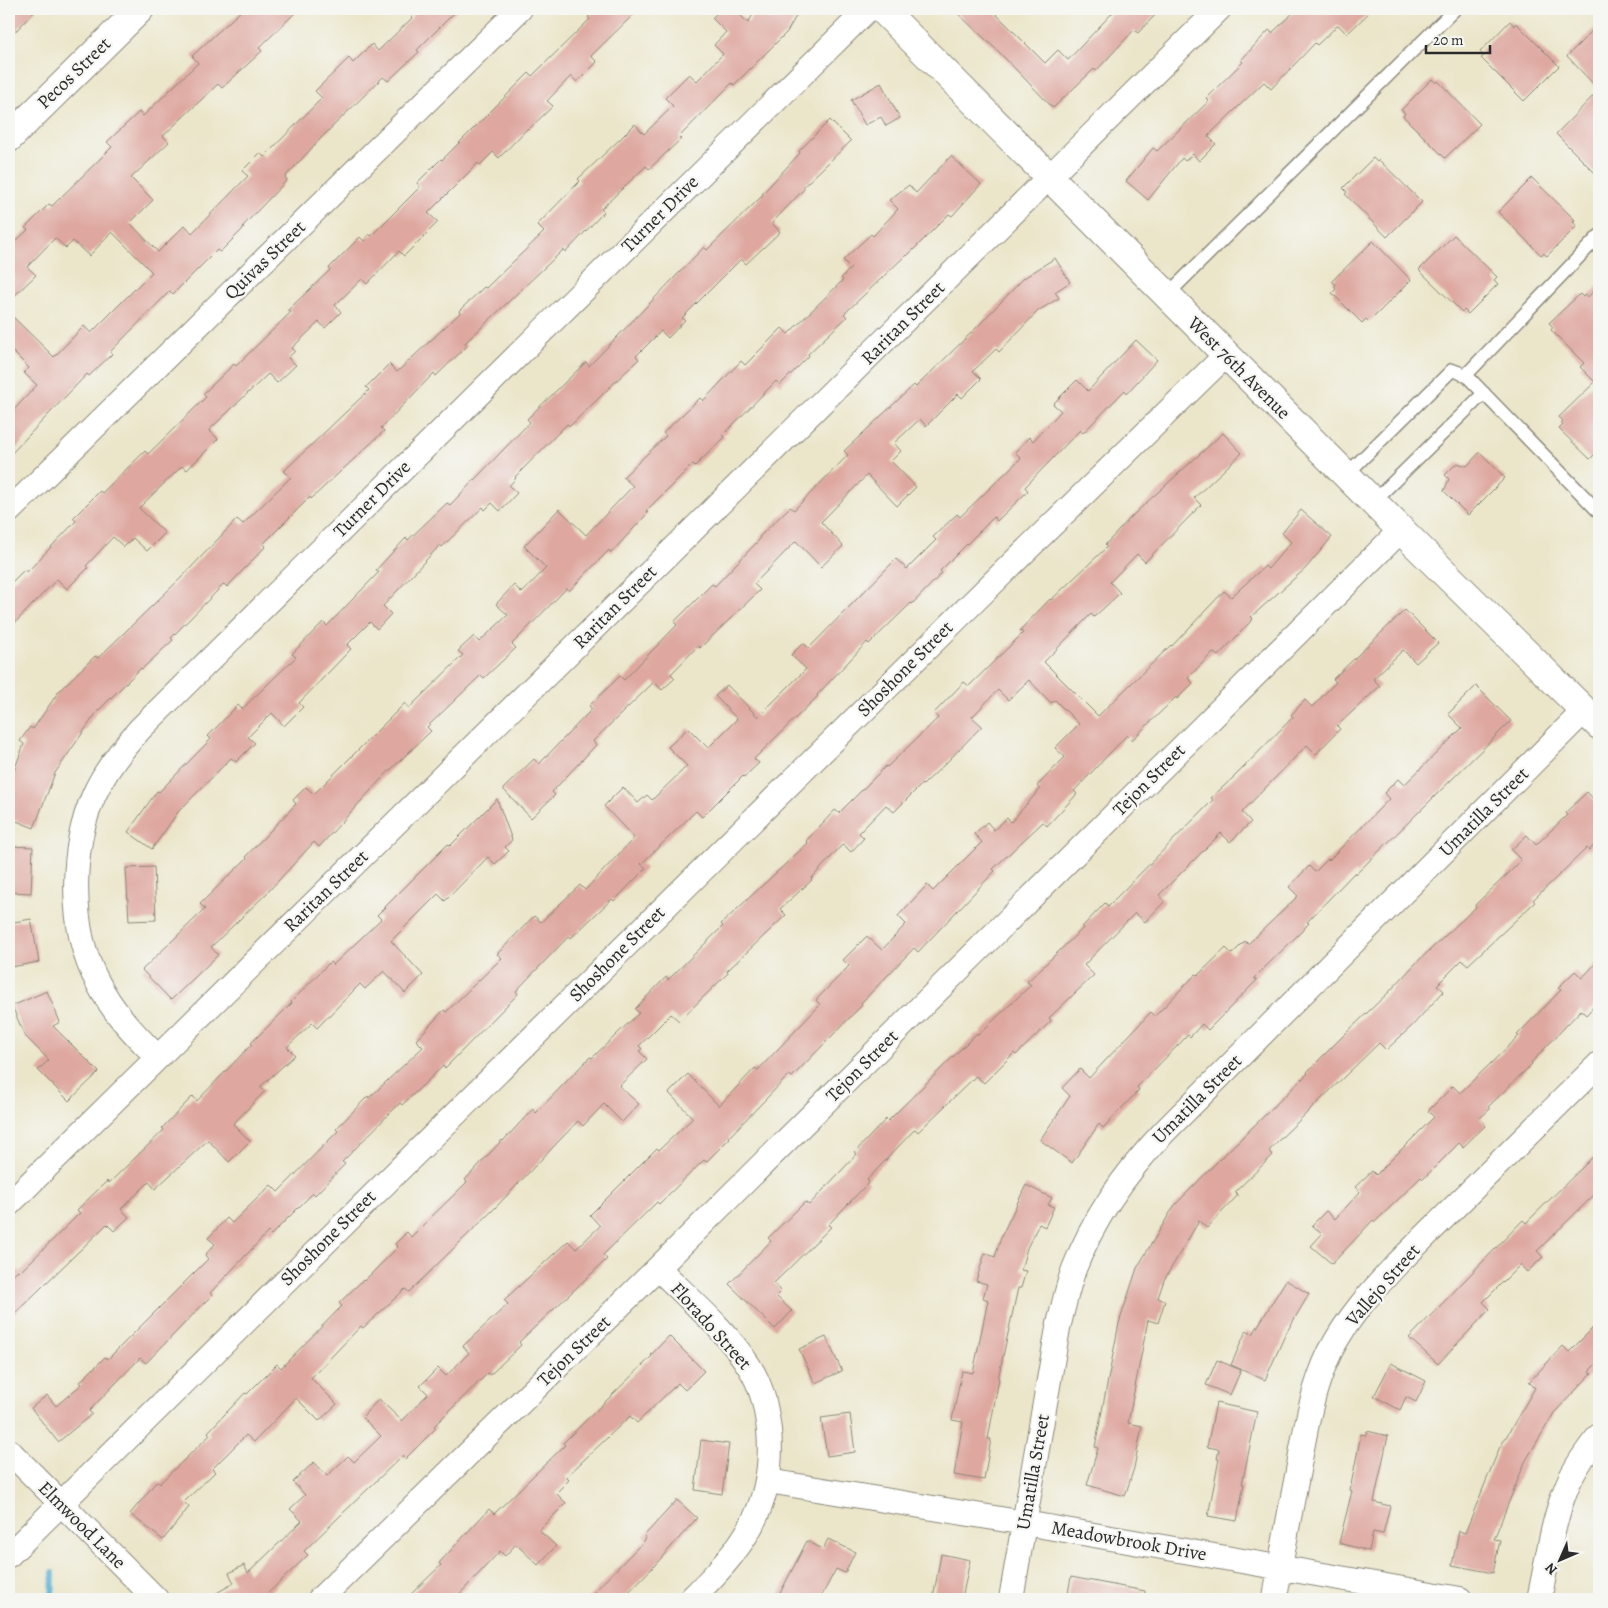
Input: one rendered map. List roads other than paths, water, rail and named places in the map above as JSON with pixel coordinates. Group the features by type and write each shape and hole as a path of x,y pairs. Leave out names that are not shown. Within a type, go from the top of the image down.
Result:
{"street":[{"name":"Pecos Street","path":"9,138 140,9"},
{"name":"Quivas Street","path":"9,511 520,9"},
{"name":"Turner Drive","path":"157,1057 117,1015 97,983 90,966 79,918 76,866 84,821 94,794 106,771 140,729 868,9"},
{"name":"West 76th Avenue","path":"882,9 1401,530 1592,717"},
{"name":"Raritan Street","path":"9,1204 1219,9"},
{"name":"Shoshone Street","path":"9,1555 988,587 1226,355"},
{"name":"Tejon Street","path":"320,1599 658,1268 1401,530"},
{"name":"Umatilla Street","path":"1011,1599 1058,1328 1066,1296 1074,1269 1098,1217 1112,1195 1139,1158 1164,1132 1592,717"},
{"name":"Vallejo Street","path":"1275,1599 1308,1413 1324,1366 1348,1322 1397,1264 1599,1064"},
{"name":"Florado Street","path":"658,1268 741,1354 758,1383 766,1406 770,1445 768,1481 761,1505 746,1536 722,1569 691,1599"},
{"path":"1539,1599 1564,1493 1572,1475 1599,1436"},
{"name":"Elmwood Lane","path":"9,1451 156,1599"},
{"name":"Meadowbrook Drive","path":"768,1481 1025,1523 1460,1599"}],"lane":[{"path":"1167,295 1455,9"},
{"path":"1466,375 1599,236"},
{"path":"1346,475 1452,370 1466,375 1599,512"},
{"path":"1373,502 1484,393"}],"waterway":[{"path":"52,1599 53,1573"}]}
